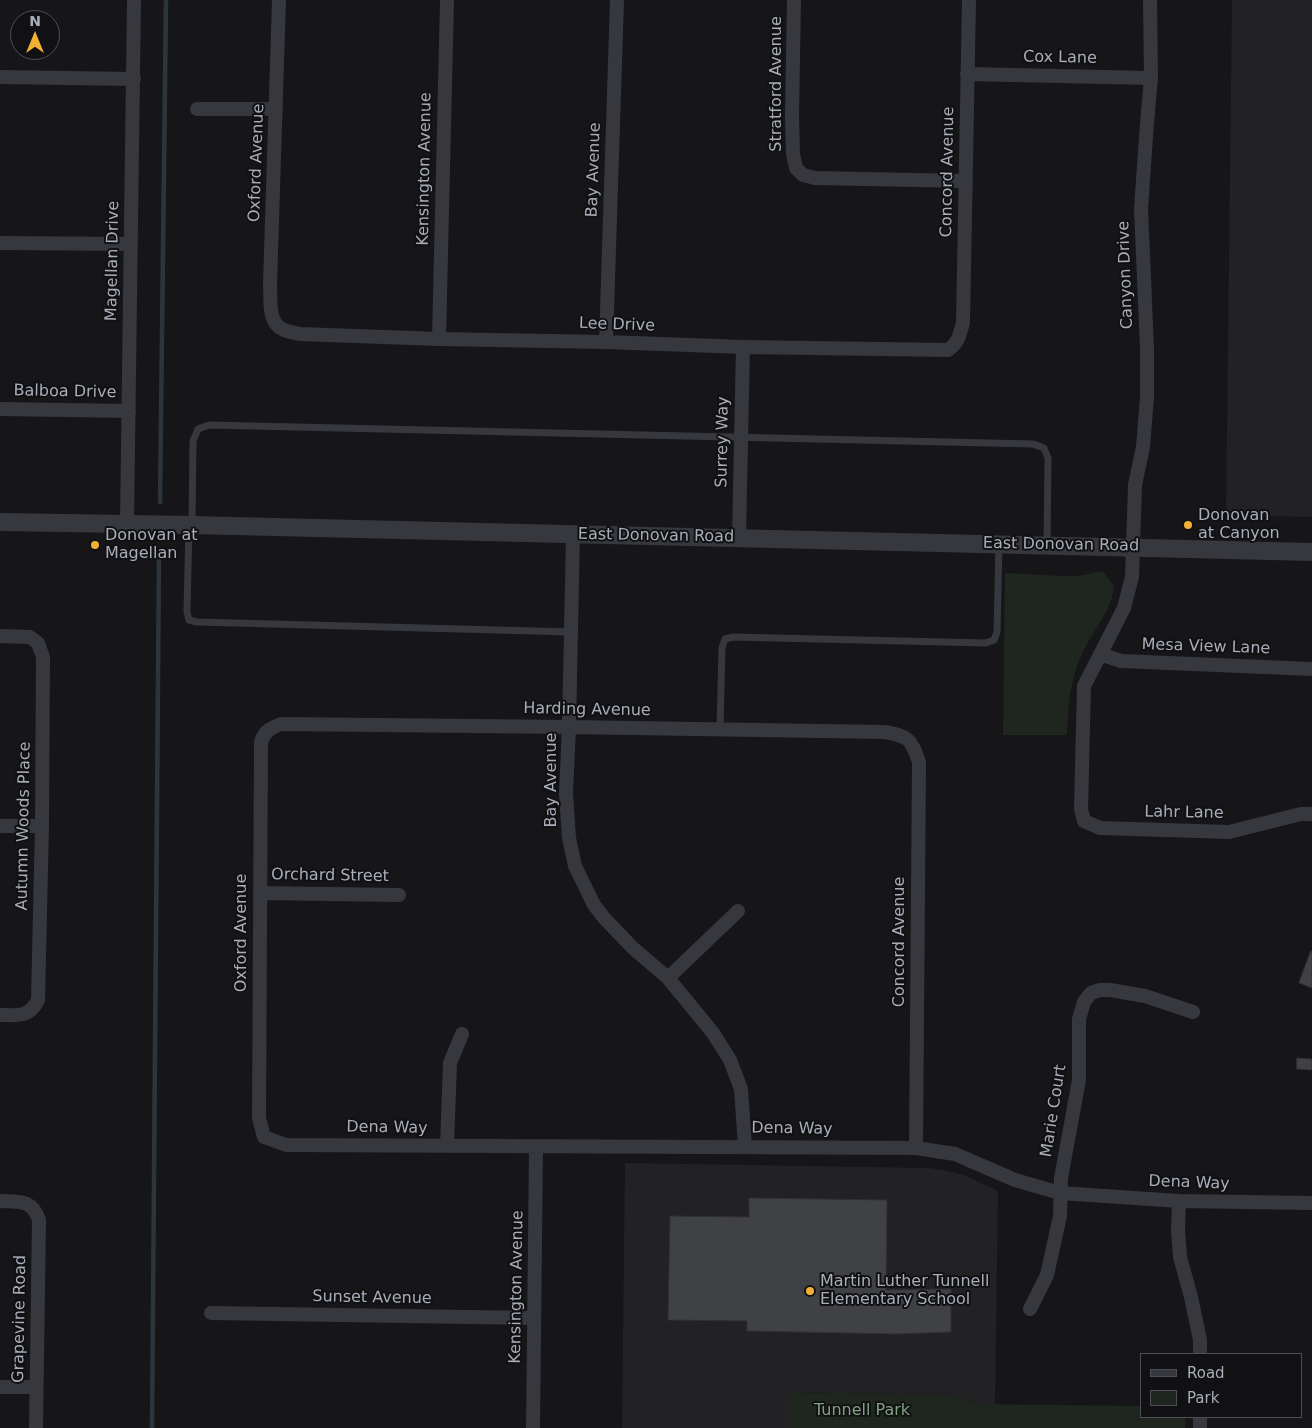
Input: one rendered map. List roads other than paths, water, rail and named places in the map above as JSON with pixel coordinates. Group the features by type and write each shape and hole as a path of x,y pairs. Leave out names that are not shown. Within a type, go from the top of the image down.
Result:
{"street":[{"name":"Magellan Drive","path":"127,523 134,0"},
{"name":"Oxford Avenue","path":"278,326 272,315 270,284 279,0"},
{"name":"Kensington Avenue","path":"439,339 447,0"},
{"name":"Bay Avenue","path":"606,342 617,0"},
{"name":"Stratford Avenue","path":"794,0 792,117 793,154 796,168 803,175 815,178 965,181"},
{"name":"Concord Avenue","path":"956,344 962,323 969,0"},
{"name":"Canyon Drive","path":"1084,821 1080,809 1084,686 1124,608 1132,577 1135,484 1143,447 1148,398 1141,209 1151,78 1150,0"},
{"name":"Cox Lane","path":"967,74 1151,78"},
{"path":"0,77 134,79"},
{"path":"197,109 276,109"},
{"path":"0,243 131,244"},
{"name":"Lee Drive","path":"278,326 284,330 300,334 439,339 948,350 956,344"},
{"name":"Surrey Way","path":"738,538 743,347"},
{"name":"Balboa Drive","path":"0,409 129,411"},
{"name":"East Donovan Road","path":"0,522 127,523 1312,552"},
{"name":"Bay Avenue","path":"573,534 572,632 566,793 569,838 575,866 594,905 605,919 634,949 668,978 713,1033 730,1060 741,1090 745,1146"},
{"name":"Autumn Woods Place","path":"0,636 30,637 38,643 42,658 42,826 38,1000 33,1009 23,1015 0,1015"},
{"name":"Mesa View Lane","path":"1100,654 1121,662 1312,669"},
{"name":"Harding Avenue","path":"267,731 281,724 569,727 884,732 898,734 908,739"},
{"name":"Oxford Avenue","path":"264,1137 259,1118 261,742 267,731"},
{"name":"Concord Avenue","path":"908,739 914,748 919,762 916,1148"},
{"name":"Lahr Lane","path":"1084,821 1100,828 1229,832 1301,814 1312,814"},
{"path":"0,826 42,826"},
{"name":"Orchard Street","path":"260,893 399,895"},
{"path":"668,978 738,911"},
{"name":"Marie Court","path":"1030,1309 1048,1276 1060,1216 1061,1178 1079,1080 1079,1018 1084,1002 1091,993 1100,990 1110,990 1145,996 1193,1012"},
{"path":"447,1146 450,1063 462,1034"},
{"name":"Dena Way","path":"264,1137 286,1144 916,1148 955,1154 1015,1180 1060,1193 1179,1202 1312,1203"},
{"name":"Kensington Avenue","path":"533,1428 536,1147"},
{"name":"Grapevine Road","path":"0,1202 20,1202 30,1205 36,1210 39,1220 36,1428"},
{"path":"1179,1202 1178,1230 1180,1257 1200,1340 1200,1353"},
{"name":"Sunset Avenue","path":"211,1313 534,1318"},
{"path":"0,1387 36,1387"}],"lane":[{"path":"572,632 197,622 189,620 187,612 190,525 194,441 198,429 208,425 1033,444 1044,448 1048,458 1047,545"},
{"path":"720,729 722,648 725,639 733,637 986,643 994,640 997,632 1000,544"}],"waterway":[{"path":"160,502 166,0"},
{"path":"152,1428 159,553"}],"place":[{"name":"Donovan at Canyon","path":"1188,525"},
{"name":"Donovan at Magellan","path":"95,545"},
{"name":"Martin Luther Tunnell Elementary School","path":"810,1291"}],"park label":[{"name":"Tunnell Park","path":"862,1411"}]}
